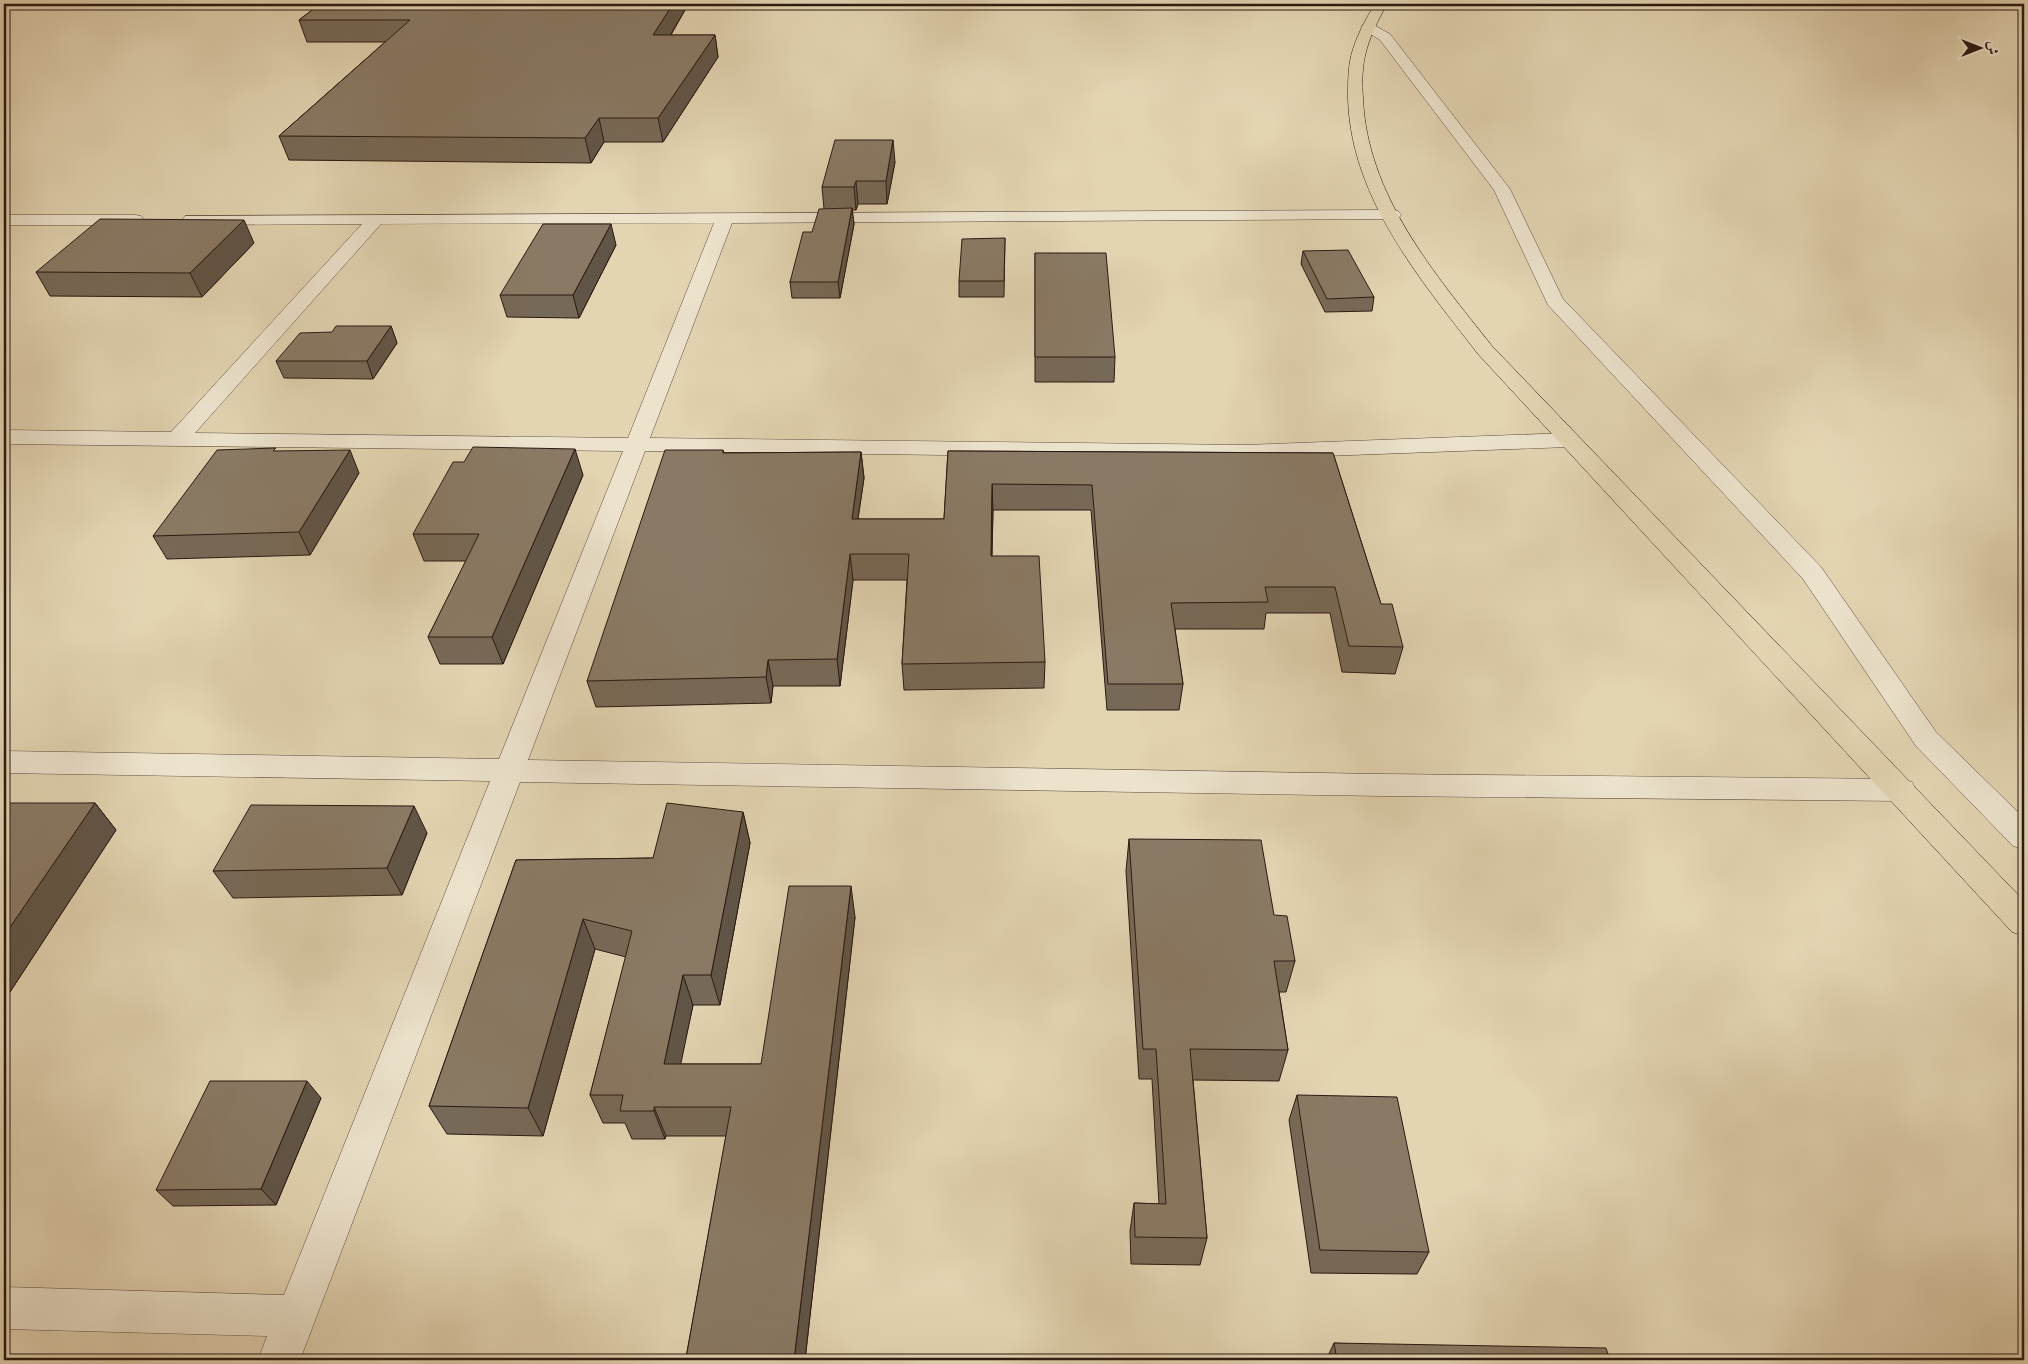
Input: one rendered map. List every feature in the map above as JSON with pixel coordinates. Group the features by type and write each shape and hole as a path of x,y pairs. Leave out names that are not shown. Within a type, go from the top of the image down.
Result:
{"main road":[{"path":"1381,4 1368,26 1357,58 1356,124 1383,202 1392,215 1397,229 1425,274 1485,350 1568,440 2024,922"}],"street":[{"path":"1368,26 1385,37 1502,189 1555,301 1812,573 1926,739 2024,837"},
{"path":"178,220 1392,215"},
{"path":"280,1360 725,218"},
{"path":"4,220 148,220"},
{"path":"177,439 376,220"},
{"path":"4,437 1244,452 1568,440"},
{"path":"4,762 1382,785 1901,790"},
{"path":"4,1308 297,1316"}],"building":[{"path":"320,4 673,4 653,35 715,35 658,118 599,118 585,138 279,136 410,20 299,20"},
{"path":"835,140 893,140 886,181 856,181 854,187 822,187"},
{"path":"852,208 838,282 790,282 803,232 812,232 819,209"},
{"path":"100,219 244,220 190,273 36,272"},
{"path":"543,224 611,224 573,295 500,295"},
{"path":"1005,238 1004,281 959,281 962,239"},
{"path":"1348,250 1374,297 1327,299 1303,251"},
{"path":"1035,253 1106,253 1115,357 1035,357"},
{"path":"336,326 391,326 367,361 276,361 300,333 332,332"},
{"path":"473,447 575,449 492,637 428,637 479,534 413,534 453,462 464,462"},
{"path":"276,448 273,451 350,450 299,532 153,536 217,450"},
{"path":"665,450 723,450 723,453 861,452 852,519 944,519 948,451 1333,453 1381,604 1392,604 1403,647 1349,646 1335,587 1265,587 1268,602 1171,603 1183,684 1108,684 1092,485 992,484 991,556 1039,556 1045,662 902,664 909,554 850,554 837,659 768,660 766,677 587,681"},
{"path":"8,803 95,803 4,936 4,808"},
{"path":"667,803 743,812 711,975 683,975 664,1064 761,1064 789,886 851,886 794,1360 686,1358 731,1107 654,1107 654,1111 620,1111 623,1095 590,1095 632,931 583,919 528,1108 429,1106 516,860 653,858"},
{"path":"251,805 414,806 387,868 213,871"},
{"path":"1129,839 1261,840 1274,915 1287,916 1295,961 1274,961 1288,1050 1190,1049 1207,1238 1135,1237 1134,1203 1166,1204 1156,1049 1143,1049"},
{"path":"210,1081 307,1081 261,1189 156,1190"},
{"path":"1297,1095 1397,1097 1429,1252 1320,1250"},
{"path":"1334,1343 1606,1348 1610,1360 1337,1360"}]}
